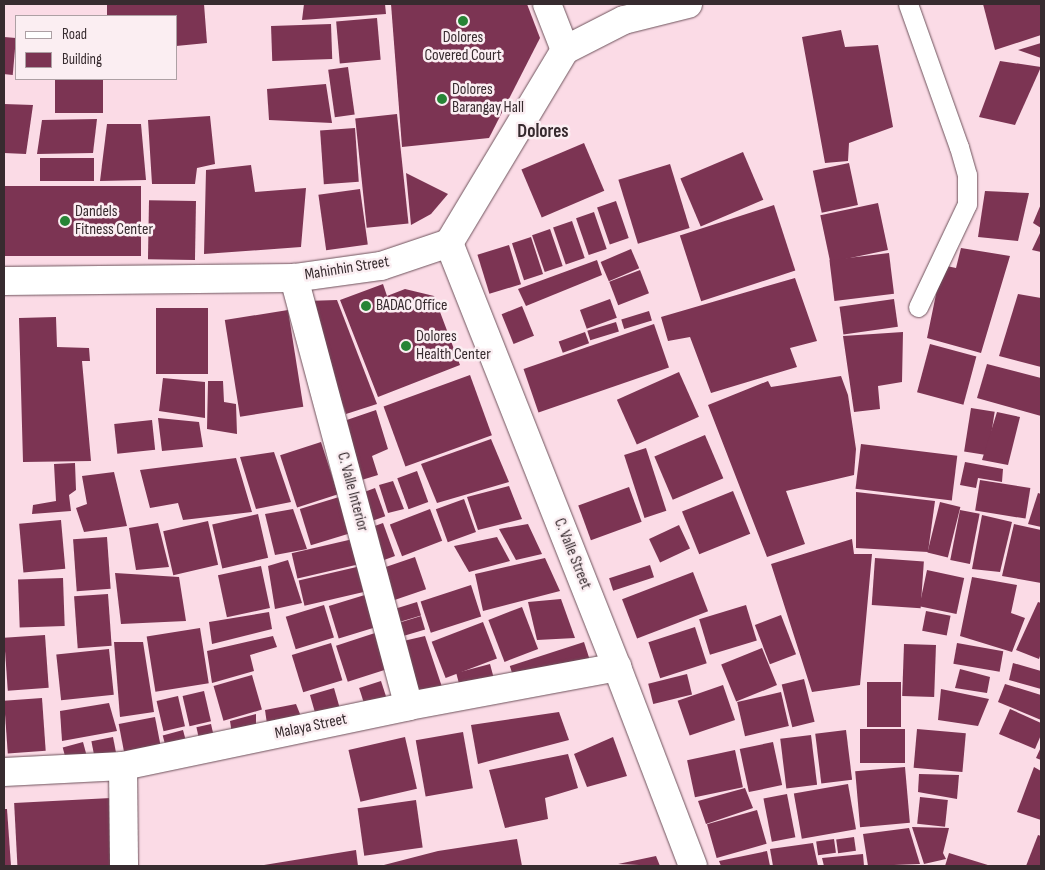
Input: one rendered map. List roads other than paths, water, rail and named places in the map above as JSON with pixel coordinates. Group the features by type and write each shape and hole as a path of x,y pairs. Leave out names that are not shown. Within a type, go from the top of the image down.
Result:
{"street":[{"path":"547,4 565,50"},
{"path":"449,243 565,50 624,20 688,4"},
{"name":"Mahinhin Street","path":"4,281 294,278 382,266 449,243"},
{"name":"C. Valle Street","path":"449,243 617,667 693,866"},
{"name":"C. Valle Interior","path":"294,278 409,706"},
{"name":"Malaya Street","path":"4,772 123,766 409,706 617,667"},
{"path":"123,766 124,866"}],"lane":[{"path":"908,4 959,146 967,175 968,204 918,307"}],"place":[{"name":"Dolores Covered Court","path":"463,21"},
{"name":"Dolores Barangay Hall","path":"442,99"},
{"name":"Dandels Fitness Center","path":"65,221"},
{"name":"BADAC Office","path":"366,306"},
{"name":"Dolores Health Center","path":"406,346"}],"district":[{"name":"Dolores","path":"543,132"}]}
